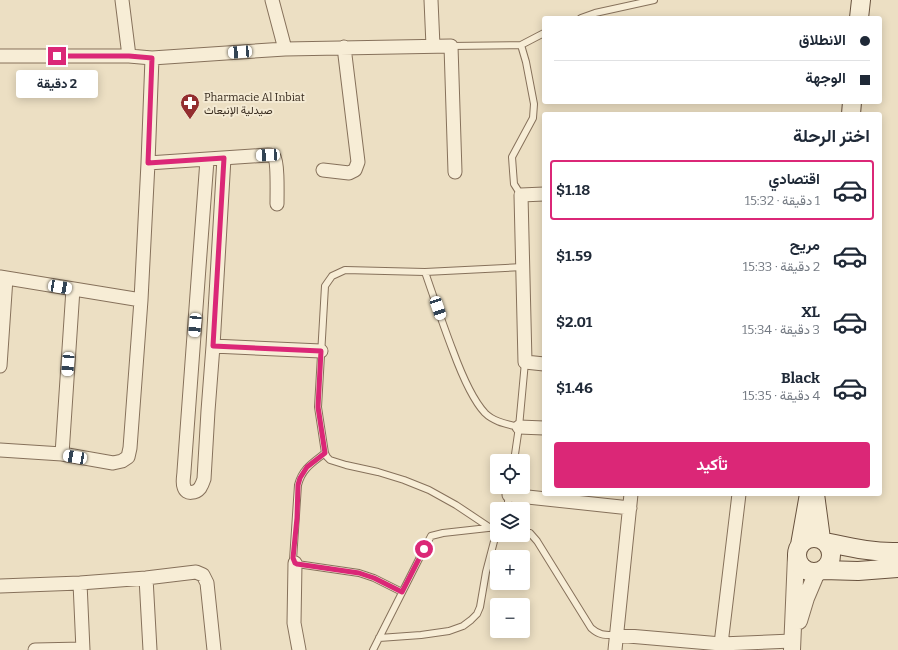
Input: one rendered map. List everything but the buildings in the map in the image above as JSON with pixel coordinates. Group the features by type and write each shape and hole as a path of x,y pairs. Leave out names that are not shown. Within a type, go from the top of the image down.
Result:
{"main road":[{"path":"860,16 861,0"},
{"path":"809,496 798,551 798,562 801,567 806,571 811,572 898,568"},
{"path":"816,496 823,540 831,551 830,562 820,571"},
{"path":"798,551 804,541 815,538 857,549 888,553 898,552"}],"street":[{"path":"122,0 129,56"},
{"path":"272,0 285,49"},
{"path":"432,0 433,46"},
{"path":"0,56 129,56 152,58 285,49 451,46 455,172"},
{"path":"323,170 349,173 355,170 358,162 344,48"},
{"path":"0,450 62,454 113,463 125,460 128,457 130,448 141,300 152,58"},
{"path":"148,163 268,155 272,156 276,164 277,204"},
{"path":"207,160 184,471 185,490 191,493 199,489 204,479 224,158"},
{"path":"542,194 521,195 525,362 542,364"},
{"path":"200,267 217,268"},
{"path":"0,366 3,277 141,300"},
{"path":"62,454 73,289"},
{"path":"192,354 213,352 321,351"},
{"path":"188,410 208,411"},
{"path":"519,427 542,428"},
{"path":"530,494 542,496"},
{"path":"545,496 630,508"},
{"path":"615,650 631,496"},
{"path":"721,644 739,496"},
{"path":"792,646 798,551"},
{"path":"295,563 294,623 299,650"},
{"path":"792,646 806,598 820,571"},
{"path":"0,586 80,583 146,578 196,572 204,575 207,583 214,650"},
{"path":"146,578 150,650"},
{"path":"35,650 83,649 80,583"},
{"path":"617,635 697,646 721,644 792,646"}],"lane":[{"path":"587,16 654,0"},
{"path":"451,46 521,45 542,34"},
{"path":"521,45 526,62 534,104 533,118 512,156 514,184 521,195"},
{"path":"489,527 430,490 404,480 378,472 346,465 327,458 318,407 325,286 332,276 345,270 425,272 523,267"},
{"path":"425,272 462,374 477,404 486,414 497,422 519,427"},
{"path":"515,454 525,362"},
{"path":"325,453 307,467 300,478 298,485 297,518 293,558 295,563 359,573 374,578 402,592"},
{"path":"373,650 431,536 489,527"},
{"path":"530,534 537,540 591,628 596,633 603,635 617,635"},
{"path":"379,638 421,636 449,631 463,626 471,620 477,614 480,607 486,572 494,542"}],"place":[{"name":"Pharmacie Al Inbiat صيدلية الإنبعاث","path":"190,120"}],"route":[{"path":"57,56 129,56 152,58 148,163 224,158 213,346 321,351 318,407 325,453 307,467 300,478 298,485 297,518 293,558 295,563 359,573 374,578 402,592 424,549"}]}
